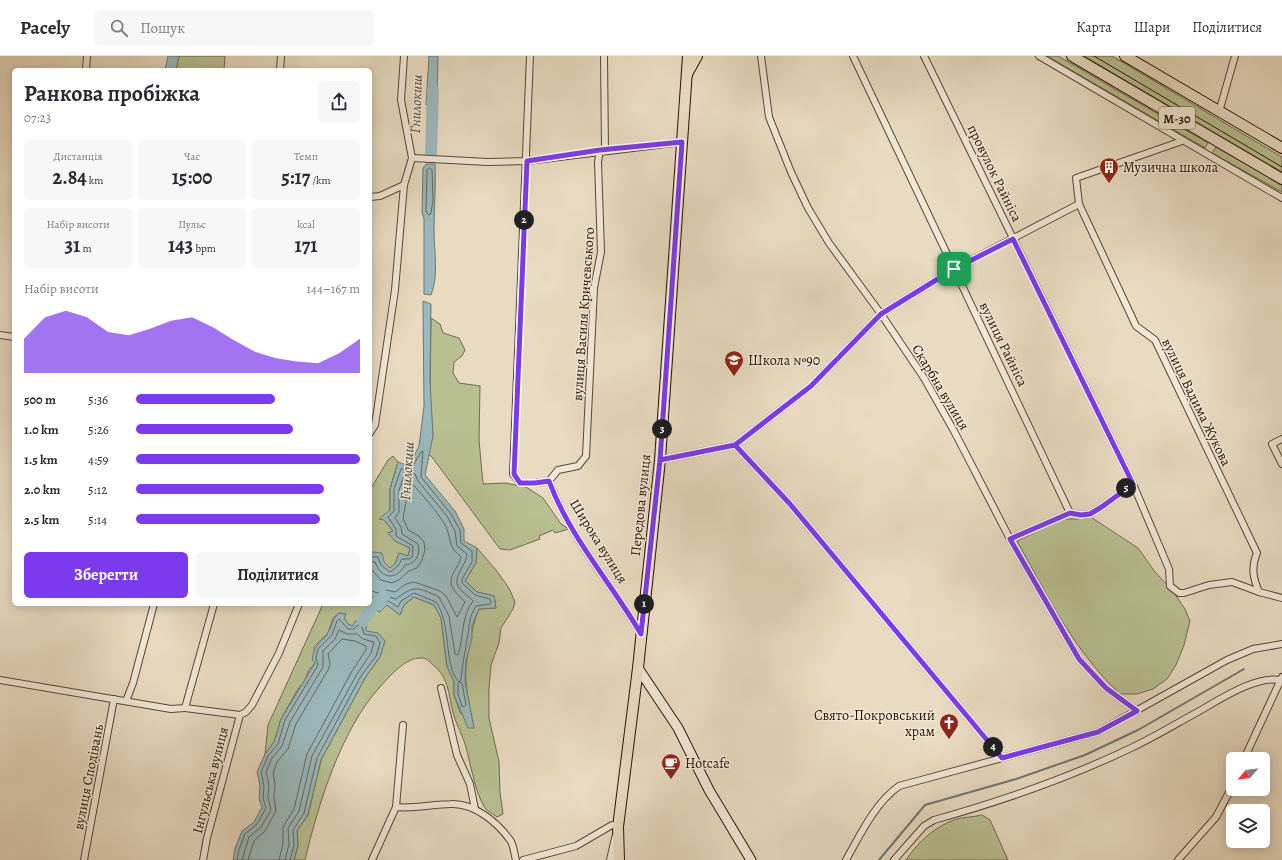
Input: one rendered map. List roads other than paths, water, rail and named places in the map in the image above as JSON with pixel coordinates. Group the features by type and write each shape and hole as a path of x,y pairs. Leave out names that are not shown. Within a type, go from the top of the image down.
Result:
{"main road":[{"name":"Передова вулиця","path":"618,827 638,668 660,460 688,56"},
{"path":"687,74 697,56"},
{"name":"М-30","path":"1072,56 1282,179"},
{"name":"М-30","path":"1125,56 1282,148"},
{"path":"638,668 678,728 709,790 751,860"},
{"path":"618,827 619,860"}],"street":[{"path":"86,68 87,56"},
{"path":"280,68 281,56"},
{"path":"372,430 375,425 394,290 404,185 412,158 401,100 404,56"},
{"path":"530,56 514,474 520,483 549,481"},
{"name":"вулиця Василя Кричевського","path":"549,481 558,470 578,466 586,456 594,288 601,252 598,162 603,150 604,56"},
{"name":"Скарбна вулиця","path":"761,56 769,117 791,172 808,208 829,243 881,314 924,378 954,431 1010,539 1079,659 1106,688 1137,711"},
{"name":"вулиця Райніса","path":"853,56 1070,513"},
{"name":"провулок Райніса","path":"924,56 1133,484 1169,569 1170,586 1175,591 1184,593 1209,585 1232,582 1259,592"},
{"path":"1039,56 1182,141 1282,198"},
{"path":"1219,112 1235,56"},
{"name":"вулиця Вадима Жукова","path":"1182,141 1076,178 1079,204 1136,326 1155,340 1257,553 1252,565 1255,582 1259,592"},
{"path":"412,158 488,162 527,161 603,150 682,142"},
{"path":"372,197 380,196 404,185"},
{"path":"660,460 735,445 811,386 881,314 954,269 1079,204"},
{"path":"0,336 12,337"},
{"path":"1282,439 1272,444 1282,464"},
{"path":"735,445 790,504 1002,758"},
{"name":"Широка вулиця","path":"549,481 568,522 627,610 641,634"},
{"path":"1010,539 1070,513 1081,515 1090,514 1133,484"},
{"path":"1259,592 1282,598"},
{"path":"126,701 133,684 153,606"},
{"path":"185,708 213,606"},
{"name":"Інгульська вулиця","path":"203,860 207,838 240,715 246,712 252,705 279,653 298,606"},
{"path":"846,860 868,823 890,792 899,786 1098,732 1227,660 1252,648 1282,644"},
{"path":"894,860 924,826 934,820 1005,799 1081,769 1132,747 1250,685 1272,679 1281,679 1247,752"},
{"path":"0,681 171,709 185,708 240,715"},
{"path":"441,688 457,755 470,784 475,809"},
{"name":"вулиця Сподівань","path":"84,860 114,699"},
{"path":"372,860 396,807 403,725"},
{"path":"1178,860 1216,817 1228,796"},
{"path":"396,807 407,808 453,803 475,809 492,822 511,840 516,860"},
{"path":"523,860 576,846 612,825 618,827"},
{"name":"Передова вулиця","path":"611,860 618,827"}],"water":[{"path":"168,56 179,56 176,68 165,68"},
{"path":"429,56 438,56 437,105 426,105"},
{"path":"426,164 435,164 434,230 436,263 435,280 431,295 424,294 424,219 422,212 423,168"},
{"path":"423,301 431,304 430,380 433,436 425,475 455,511 464,529 464,541 477,548 476,563 465,581 477,592 494,596 496,608 479,609 472,626 472,638 466,662 465,681 474,728 468,728 454,695 454,682 447,666 441,618 434,605 414,597 404,605 400,615 387,605 380,612 370,606 372,606 372,553 382,553 384,562 390,568 395,564 399,553 408,556 410,548 395,541 388,533 393,531 384,520 379,519 390,510 390,489 398,462 409,466 419,446 424,406"},
{"path":"339,613 346,614 344,618 349,625 353,626 355,621 363,621 366,624 366,631 378,633 385,641 380,657 365,678 321,760 308,815 297,831 298,845 294,860 233,860 235,848 242,831 254,822 262,807 259,799 260,786 257,772 265,754 274,742 281,719 315,663 312,659 315,649 326,636"}],"waterway":[{"name":"Гнилокиш","path":"431,153 433,90"},
{"name":"Гнилокиш","path":"363,621 372,607 384,596"},
{"path":"879,860 925,805 1016,779 1085,755 1138,730 1244,669"}],"tram line":[{"path":"1094,56 1282,167"}],"place":[{"name":"Музична школа","path":"1109,184"},
{"name":"Школа №90","path":"734,377"},
{"name":"Свято-Покровський храм","path":"949,740"},
{"name":"Hotcafe","path":"671,780"}]}
